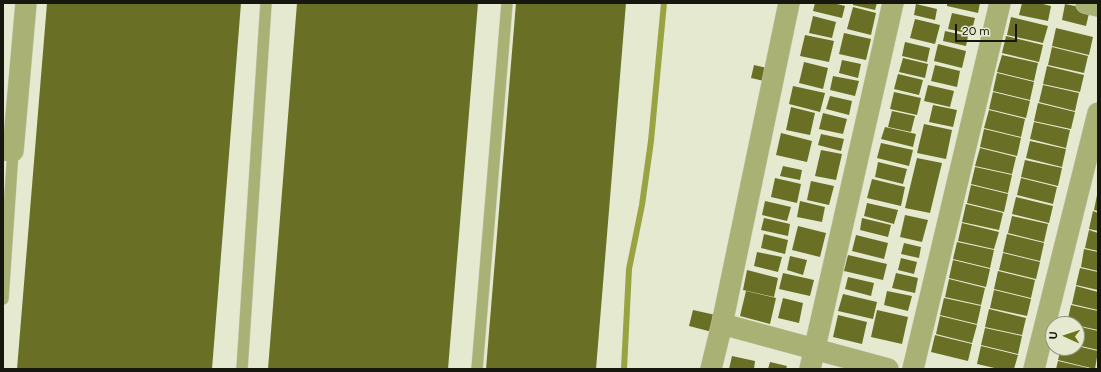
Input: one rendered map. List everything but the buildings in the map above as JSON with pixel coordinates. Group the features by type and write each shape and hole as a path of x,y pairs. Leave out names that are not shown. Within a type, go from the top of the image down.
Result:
{"street":[{"path":"8,150 26,3"},
{"path":"711,369 722,324 789,3"},
{"path":"812,359 893,3"},
{"path":"913,369 1000,3"},
{"path":"1086,3 1098,6"},
{"path":"1034,369 1098,113"},
{"path":"722,324 812,359 888,369"}],"lane":[{"path":"242,369 266,3"},
{"path":"477,369 507,3"},
{"path":"3,299 8,150"}],"waterway":[{"path":"624,369 629,269 642,205 651,141 664,3"}]}
